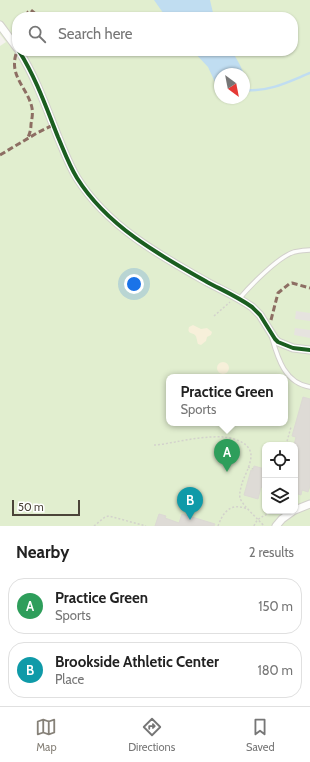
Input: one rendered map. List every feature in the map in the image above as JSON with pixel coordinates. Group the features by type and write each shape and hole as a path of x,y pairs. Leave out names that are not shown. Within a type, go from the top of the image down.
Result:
{"street":[{"path":"0,25 12,41"},
{"path":"22,56 34,77 72,169 83,187 95,202 117,224 138,240 254,308 276,340 280,343 293,348 310,350"},
{"path":"298,508 310,504"},
{"path":"276,526 289,514"}],"lane":[{"path":"237,298 281,259 294,252 310,250"},
{"path":"270,331 278,358 287,374"},
{"path":"288,375 310,391"},
{"path":"303,386 310,387"}],"path":[{"path":"214,316 237,298"},
{"path":"287,442 291,427"},
{"path":"154,445 212,437 229,438 243,443 248,448 251,455 240,491 242,503 264,526"},
{"path":"248,467 253,469"},
{"path":"218,526 222,516 229,509 239,506 250,511"},
{"path":"254,526 258,519 267,514"},
{"path":"94,526 105,517 109,516 146,526"}],"green space":[{"path":"0,0 310,0 310,526 0,526 0,46 6,42 0,34"}],"sand":[{"path":"193,325 201,329 207,328 212,332 211,335 207,337 206,341 201,345 198,344 195,335 189,331 189,327"},
{"path":"223,362 227,364 229,368 227,372 223,374 219,372 217,368 219,364"}],"shaded area":[{"path":"296,311 310,313 310,321 295,319"},
{"path":"295,328 310,330 310,338 294,335"}],"water":[{"path":"154,0 210,0 213,12 162,12"},
{"path":"198,56 235,56 241,68 214,68 214,80 208,67"}],"building":[{"path":"303,397 310,399 310,486 308,492 302,490 301,495 298,494 298,442 295,442 296,437 292,436"},
{"path":"254,466 262,468 262,487 258,499 244,495 251,470 253,471"},
{"path":"159,514 179,523 182,514 215,524 214,526 155,526"}],"waterway":[{"path":"250,90 271,88 310,73"}],"marked path":[{"path":"28,12 31,10 33,12"},
{"path":"16,56 15,69 17,76 30,101 32,110 31,130 27,139"},
{"path":"0,155 53,125"},
{"path":"271,320 278,293 292,283 310,288"}],"cycle path":[{"path":"22,56 36,82 74,173 89,195 103,211 135,238 153,250 252,307 260,315 278,342 293,348 310,350"}],"place":[{"name":"Practice Green","path":"227,472"},
{"name":"Brookside Athletic Center","path":"190,520"}]}
